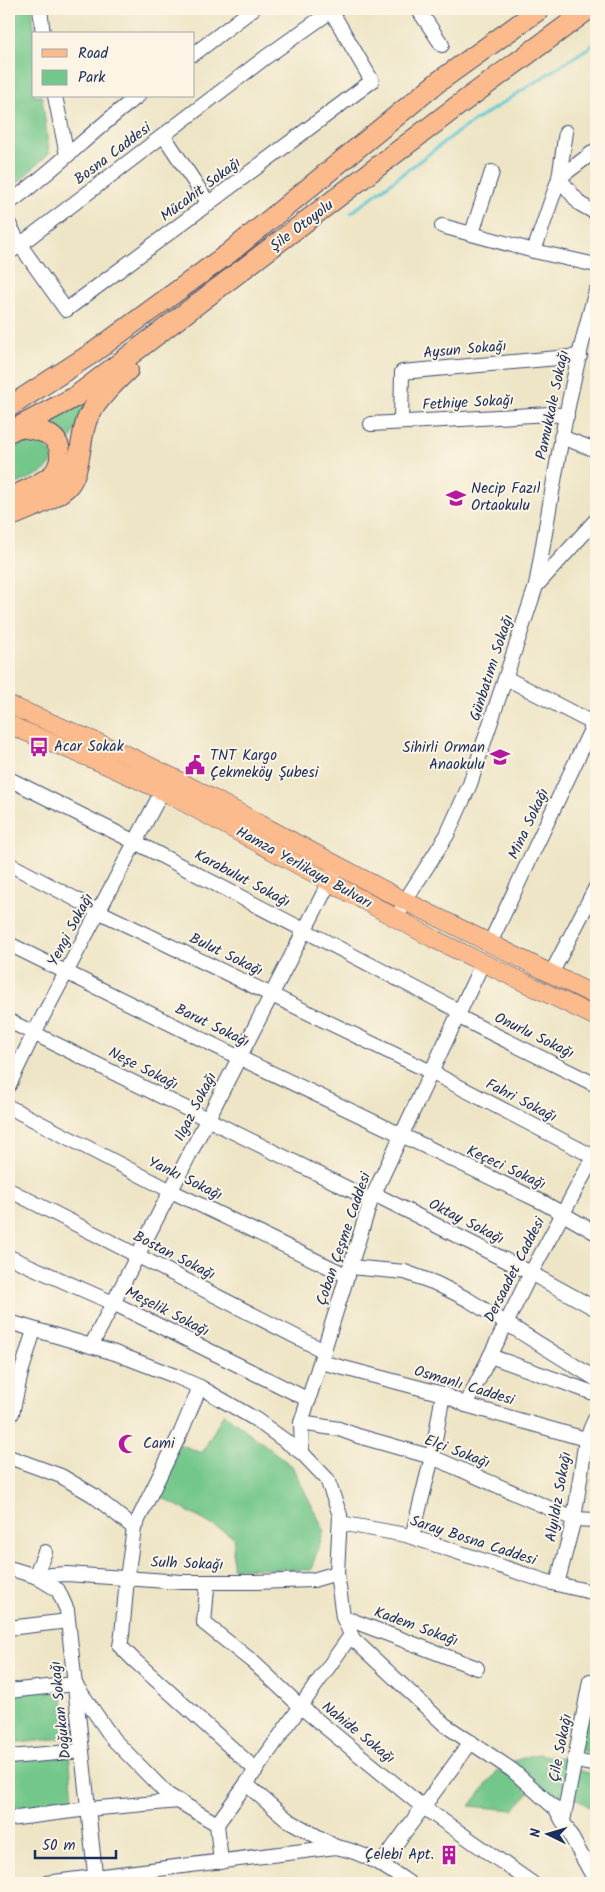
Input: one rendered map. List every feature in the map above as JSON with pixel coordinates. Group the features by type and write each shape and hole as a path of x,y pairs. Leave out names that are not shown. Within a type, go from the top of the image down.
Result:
{"highway":[{"name":"Şile Otoyolu","path":"9,407 94,352 228,253 438,82 540,9"},
{"name":"Şile Otoyolu","path":"14,430 75,397 456,107 589,9"},
{"path":"9,517 52,497 68,486 77,466 88,417 113,384 195,307"},
{"path":"9,401 39,389"},
{"path":"9,498 46,480 55,473 61,459 60,446 52,436 42,431 14,430"}],"main road":[{"name":"Hamza Yerlikaya Bulvarı","path":"9,705 125,754 166,784 330,883 396,919 596,1017"},
{"name":"Hamza Yerlikaya Bulvarı","path":"10,727 104,764 166,784 338,865 405,901 596,996"}],"street":[{"path":"40,9 43,32"},
{"path":"195,53 253,9"},
{"name":"Bosna Caddesi","path":"14,249 332,9"},
{"name":"Mücahit Sokağı","path":"9,224 14,249 66,310 372,81 332,9"},
{"path":"418,9 442,45"},
{"path":"54,98 67,155"},
{"path":"9,203 29,189 136,98"},
{"path":"534,251 559,178 566,132"},
{"path":"164,136 209,204"},
{"path":"559,178 596,150"},
{"path":"472,233 492,172"},
{"path":"559,178 580,204 596,213"},
{"path":"442,226 534,251 596,265"},
{"name":"Pamukkale Sokağı","path":"536,586 561,437 596,291"},
{"name":"Aysun Sokağı","path":"401,422 402,372 580,356"},
{"name":"Fethiye Sokağı","path":"371,424 550,414 566,416"},
{"path":"561,437 596,450"},
{"name":"Günbatımı Sokağı","path":"396,919 405,901 447,835 470,784 536,586 595,524"},
{"path":"506,678 596,722"},
{"name":"Mina Sokağı","path":"490,943 596,722"},
{"name":"Karabulut Sokağı","path":"9,779 135,842 458,1014"},
{"name":"Yengi Sokağı","path":"9,1085 34,1033 100,912 166,784"},
{"name":"Bulut Sokağı","path":"9,864 100,912 431,1072"},
{"name":"Ilgaz Sokağı","path":"92,1346 338,865"},
{"path":"551,974 592,905 596,887"},
{"name":"Barut Sokağı","path":"9,944 401,1136"},
{"name":"Çoban Çeşme Caddesi","path":"302,1453 301,1423 373,1197 482,962"},
{"name":"Onurlu Sokağı","path":"458,1014 596,1085"},
{"name":"Neşe Sokağı","path":"9,1021 208,1120 373,1197"},
{"name":"Fahri Sokağı","path":"431,1072 595,1155"},
{"name":"Yankı Sokağı","path":"9,1108 171,1191 349,1271"},
{"name":"Keçeci Sokağı","path":"401,1136 562,1213 596,1233"},
{"name":"Dersaadet Caddesi","path":"466,1405 531,1273 595,1155"},
{"name":"Bostan Sokağı","path":"9,1190 138,1256 322,1357"},
{"name":"Oktay Sokağı","path":"373,1197 531,1273 596,1309"},
{"name":"Meşelik Sokağı","path":"9,1257 114,1303 309,1400"},
{"path":"349,1271 404,1272 434,1283 467,1299 596,1379"},
{"path":"9,1322 115,1352 200,1387 255,1419 302,1453 327,1480 340,1515 338,1573 343,1617 353,1639 445,1725 512,1770 556,1809 596,1882"},
{"path":"9,1418 12,1413 21,1373 34,1330"},
{"path":"490,1356 596,1394"},
{"name":"Osmanlı Caddesi","path":"322,1357 443,1394 466,1405 591,1440"},
{"path":"200,1387 181,1432 134,1528 120,1646 256,1770"},
{"path":"412,1537 432,1457 443,1394"},
{"name":"Alyıldız Sokağı","path":"557,1584 574,1519 596,1417"},
{"name":"Elçi Sokağı","path":"301,1423 339,1429 432,1457 574,1519 596,1520"},
{"path":"9,1457 61,1476 94,1495 134,1528"},
{"name":"Saray Bosna Caddesi","path":"340,1523 412,1537 493,1565 557,1584 596,1593"},
{"path":"35,1576 45,1552"},
{"name":"Doğukan Sokağı","path":"9,1568 35,1576 58,1590 67,1610 96,1880"},
{"name":"Sulh Sokağı","path":"35,1576 67,1574 206,1582 313,1580 338,1573"},
{"name":"Nahide Sokağı","path":"206,1582 204,1624 254,1662 301,1707 424,1807 532,1883"},
{"name":"Kadem Sokağı","path":"343,1617 477,1668"},
{"path":"9,1628 68,1621"},
{"path":"221,1862 217,1824 351,1635"},
{"name":"Çile Sokağı","path":"563,1821 590,1681"},
{"path":"9,1692 75,1684 113,1739 168,1794 217,1824"},
{"path":"381,1864 471,1742"},
{"path":"9,1757 82,1751"},
{"path":"576,1761 596,1765"},
{"path":"246,1784 288,1820 336,1847"},
{"path":"9,1819 88,1809 179,1801"},
{"path":"46,1883 96,1880 336,1847 352,1850 381,1864 410,1883"}],"green space":[{"path":"9,9 32,9 35,32 32,32 32,98 42,98 49,153 9,191"},
{"path":"92,397 69,442 64,433 46,425"},
{"path":"33,438 46,447 52,455 52,462 39,474 9,487 9,451"},
{"path":"224,1413 292,1466 324,1530 311,1570 232,1568 234,1537 156,1494 179,1444 202,1453"},
{"path":"63,1681 65,1738 9,1744 9,1688"},
{"path":"590,1698 596,1700 596,1755 579,1750"},
{"path":"573,1746 560,1801 513,1761 537,1754 561,1758"},
{"path":"69,1751 73,1801 9,1809 9,1756"},
{"path":"498,1770 520,1784 529,1793 513,1810 470,1806"},
{"path":"578,1770 596,1775 596,1812 572,1795"}],"waterway":[{"path":"351,213 459,131 596,43"}],"place":[{"name":"Necip Fazıl Ortaokulu","path":"456,498"},
{"name":"Acar Sokak","path":"39,747"},
{"name":"Sihirli Orman Anaokulu","path":"500,757"},
{"name":"TNT Kargo Çekmeköy Şubesi","path":"195,765"},
{"name":"Cami","path":"128,1444"},
{"name":"Çelebi Apt.","path":"449,1855"}]}
